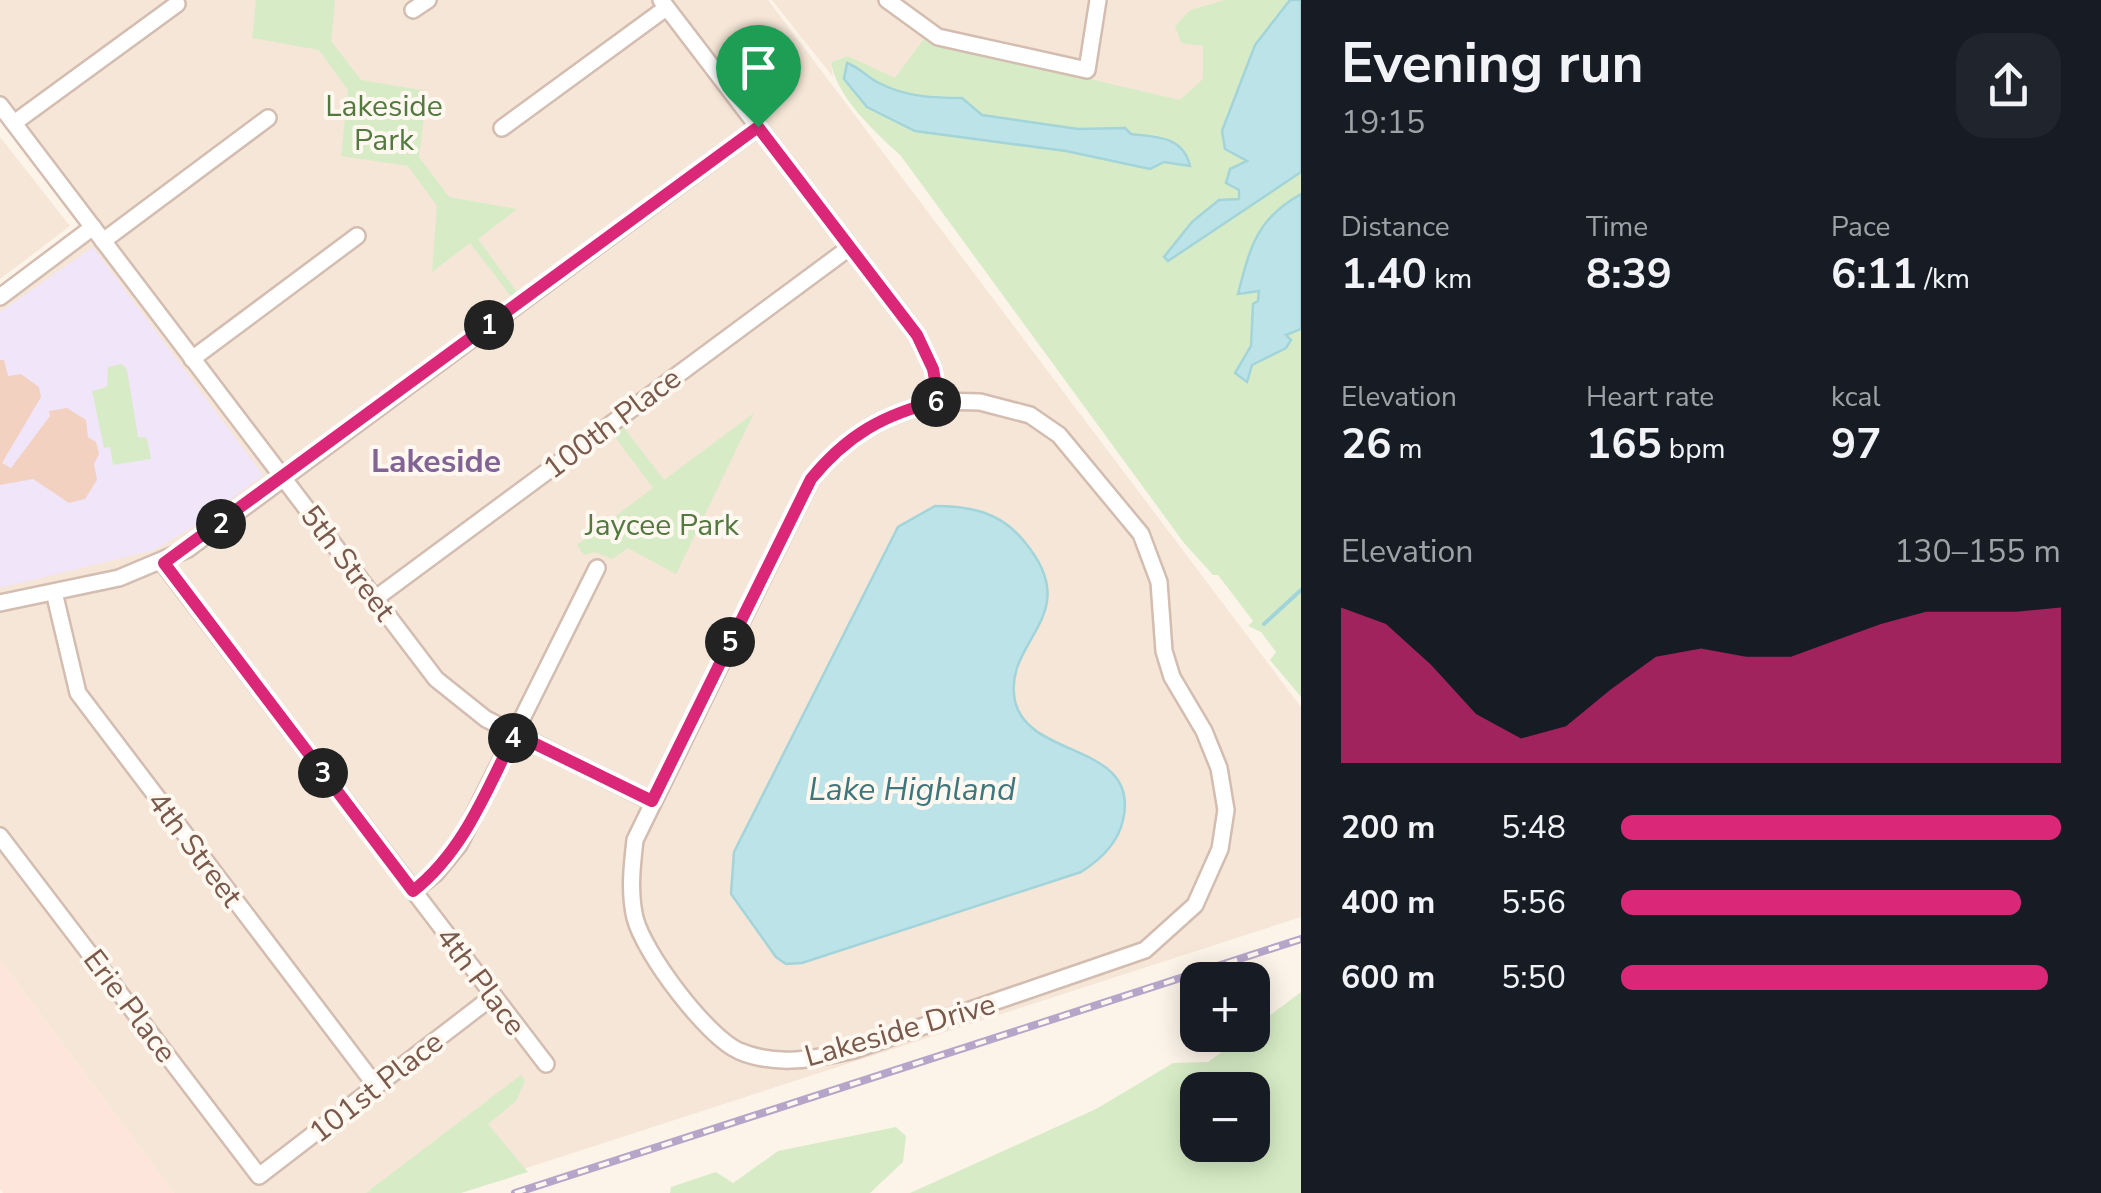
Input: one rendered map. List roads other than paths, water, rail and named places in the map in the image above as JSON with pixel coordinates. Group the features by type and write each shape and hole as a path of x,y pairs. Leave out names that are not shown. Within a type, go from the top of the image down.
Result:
{"street":[{"path":"414,10 428,0"},
{"path":"887,0 938,37 1087,70 1098,0"},
{"path":"14,124 177,4"},
{"path":"502,128 664,4 917,335 933,369 939,401"},
{"name":"5th Street","path":"0,105 436,678 460,702 515,734 652,801"},
{"path":"0,296 268,118"},
{"path":"0,603 164,563 758,127"},
{"path":"192,358 357,236"},
{"name":"100th Place","path":"376,598 849,248"},
{"name":"Lakeside Drive","path":"939,401 980,402 1030,416 1044,425 1086,461 1141,534 1158,582 1164,651 1172,677 1204,731 1219,768 1226,810 1220,849 1195,905 1145,950 1104,968 854,1050 814,1059 764,1058 738,1050 710,1031 653,954 636,924 631,899 634,855 652,801 811,479 839,444 874,422 939,401"},
{"name":"4th Place","path":"164,563 546,1064"},
{"path":"413,891 436,873 459,844 597,568"},
{"name":"4th Street","path":"54,592 78,694 376,1086"},
{"name":"Erie Place","path":"0,836 259,1176"},
{"name":"101st Place","path":"259,1176 492,997"}],"water":[{"path":"1290,0 1301,0 1301,172 1168,261 1164,257 1192,222 1219,200 1239,199 1239,190 1226,183 1230,169 1247,161 1225,149 1222,131 1255,45"},
{"path":"847,63 901,92 962,98 982,115 1078,129 1125,128 1131,134 1168,140 1187,156 1190,166 1164,162 1150,169 1066,151 915,131 867,107 844,79"},
{"path":"1301,194 1301,329 1286,335 1291,340 1286,348 1252,365 1247,382 1235,373 1251,346 1253,304 1258,301 1259,291 1238,294 1247,262 1264,224"},
{"name":"Lake Highland","path":"935,506 972,509 994,517 1014,530 1041,566 1047,588 1046,608 1020,660 1014,679 1015,701 1024,720 1040,734 1100,764 1116,777 1124,795 1121,828 1107,850 1081,872 802,963 786,964 776,957 731,894 734,852 898,527"}],"waterway":[{"path":"1264,624 1301,590"}],"railway":[{"path":"515,1193 1301,939"}],"district":[{"name":"Lakeside","path":"436,461"}],"park label":[{"name":"Lakeside Park","path":"384,123"},
{"name":"Jaycee Park","path":"662,525"}]}
